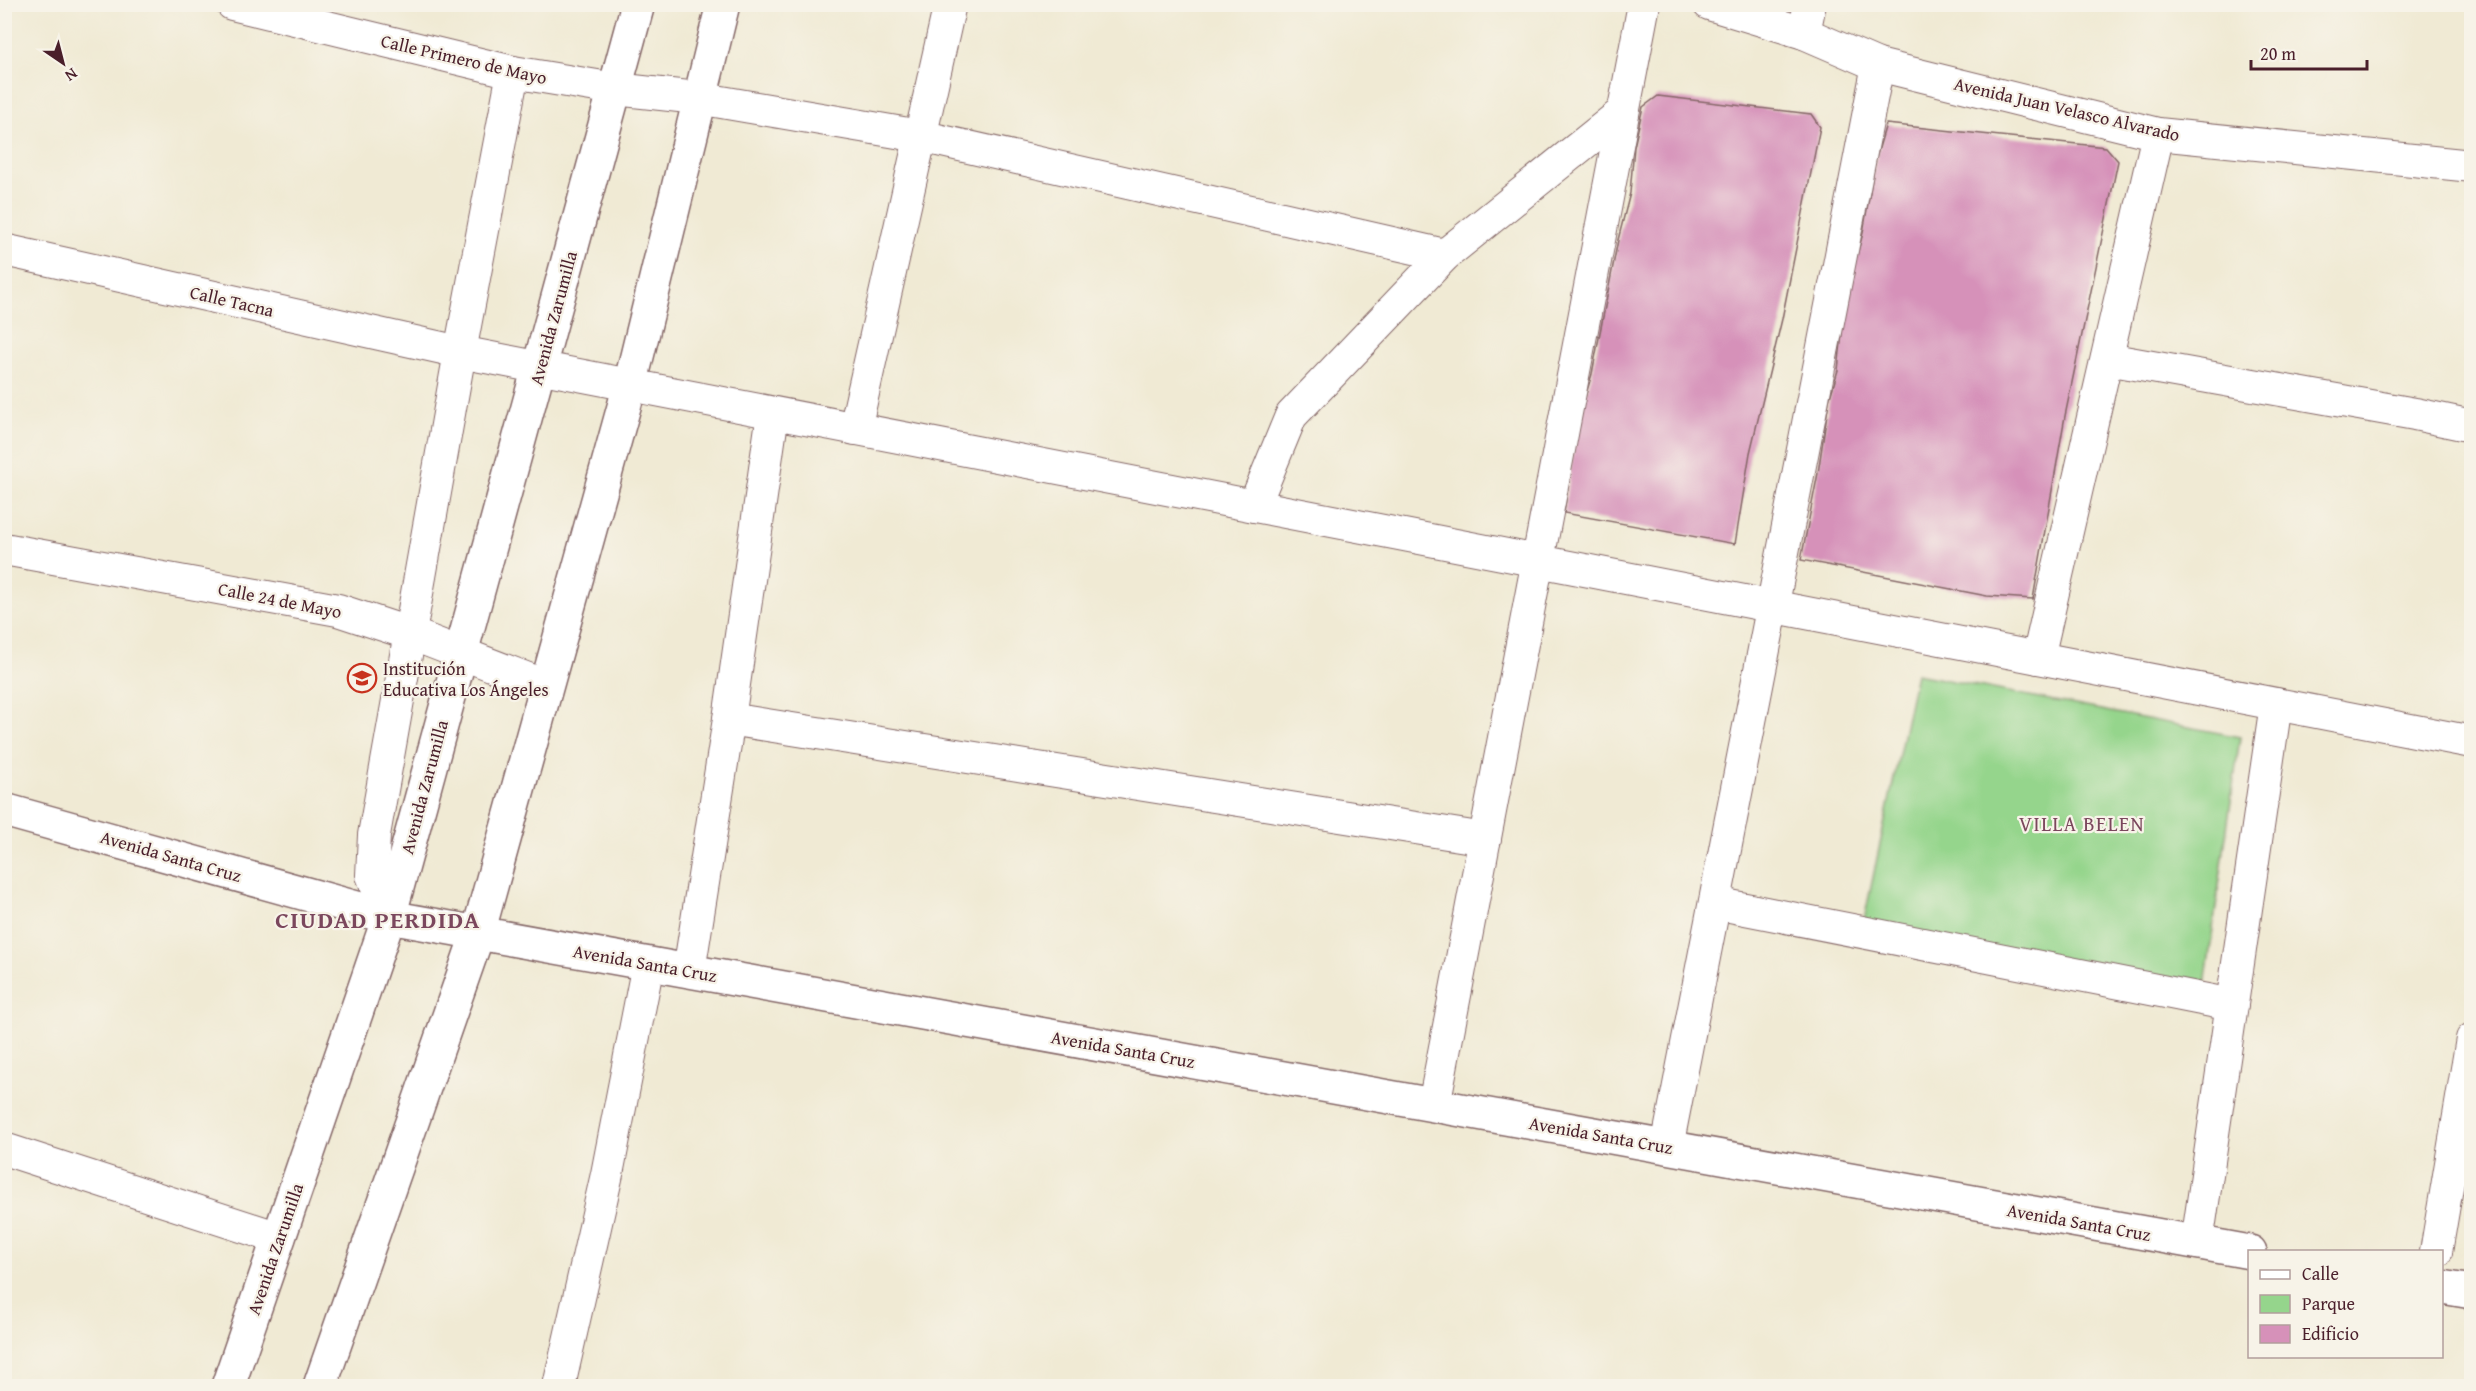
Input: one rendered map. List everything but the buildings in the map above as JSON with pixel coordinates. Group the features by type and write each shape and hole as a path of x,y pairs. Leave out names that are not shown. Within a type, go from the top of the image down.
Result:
{"street":[{"name":"Calle Primero de Mayo","path":"231,4 513,72 615,89 698,98 920,136 1445,255"},
{"name":"Avenida Zarumilla","path":"228,1386 389,917 638,4"},
{"path":"320,1386 478,933 630,385 698,98 723,4"},
{"path":"855,429 950,4"},
{"path":"1434,1105 1644,4"},
{"name":"Avenida Juan Velasco Alvarado","path":"1709,4 1807,19 1878,65 2158,134 2472,166"},
{"path":"1667,1147 1878,65"},
{"path":"389,917 372,875 374,835 460,352 513,72"},
{"path":"1254,506 1291,416 1445,255 1623,112"},
{"path":"2038,658 2158,134"},
{"name":"Calle Tacna","path":"4,250 539,368 2472,742"},
{"path":"2107,359 2472,426"},
{"path":"688,971 729,718 773,413"},
{"name":"Calle 24 de Mayo","path":"4,549 338,610 411,634 460,655 546,686"},
{"path":"2197,1243 2276,704"},
{"path":"729,718 1485,839"},
{"name":"Avenida Santa Cruz","path":"4,810 389,917 2248,1252"},
{"path":"1715,903 2232,1005"},
{"path":"559,1386 607,1174 648,964"},
{"path":"2436,1250 2472,1039"},
{"path":"4,1149 279,1238"},
{"path":"2443,1287 2472,1292"}],"green space":[{"path":"1916,674 2240,737 2204,992 1863,925"}],"place":[{"name":"Institución Educativa Los Ángeles","path":"362,678"}],"district":[{"name":"VILLA BELEN","path":"2082,823"},
{"name":"CIUDAD PERDIDA","path":"378,919"}]}
